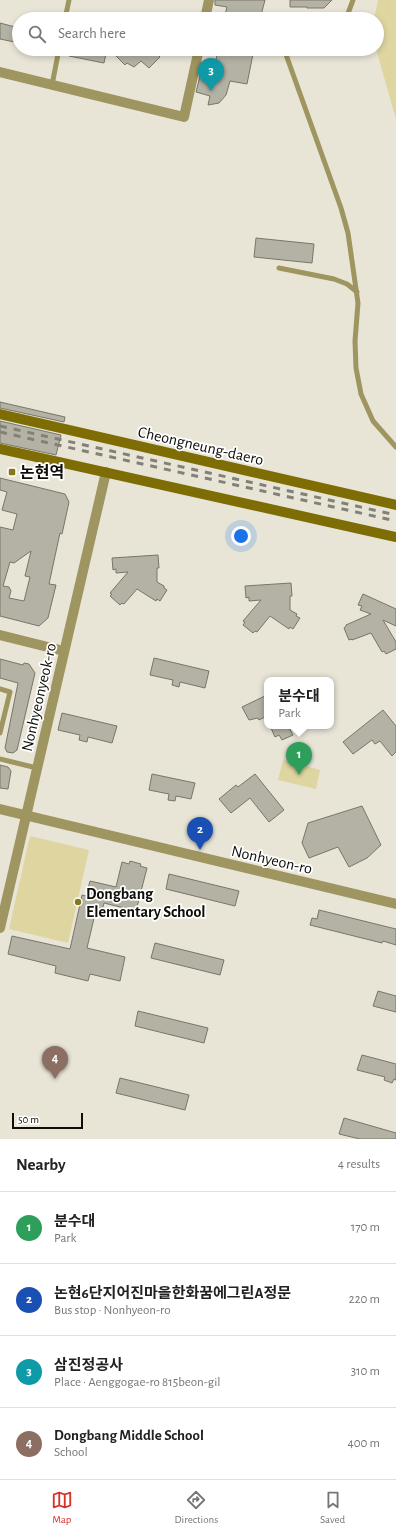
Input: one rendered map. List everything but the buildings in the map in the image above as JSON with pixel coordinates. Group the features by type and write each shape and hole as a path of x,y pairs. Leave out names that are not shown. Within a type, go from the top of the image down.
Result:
{"main road":[{"name":"Cheongneung-daero","path":"0,414 396,504"},
{"path":"0,449 396,537"}],"street":[{"path":"206,12 209,0"},
{"path":"0,72 184,117 197,56"},
{"name":"Nonhyeonyeok-ro","path":"0,928 106,472"},
{"path":"0,635 64,651"},
{"name":"Nonhyeon-ro","path":"0,809 396,904"}],"lane":[{"path":"67,12 69,0"},
{"path":"348,12 353,0"},
{"path":"52,85 58,56"},
{"path":"287,56 341,208 348,233 358,303 355,341 356,368 361,394 373,421 396,447"},
{"path":"279,268 334,279 347,284 357,292"},
{"path":"0,689 10,692 0,733"},
{"path":"0,759 37,768"}],"shaded area":[{"path":"378,0 396,0 396,119 378,56 384,56 384,12 375,12"},
{"path":"283,760 320,770 316,789 278,780"},
{"path":"30,836 89,850 68,943 9,929"}],"railway":[{"path":"0,426 396,515"},
{"path":"0,432 396,521"}],"place":[{"name":"삼진정공사","path":"211,91"},
{"name":"논현역","path":"12,472"},
{"name":"분수대","path":"299,775"},
{"name":"논현6단지어진마을한화꿈에그린A정문","path":"200,850"},
{"name":"Dongbang Elementary School","path":"78,902"},
{"name":"Dongbang Middle School","path":"55,1079"}]}
